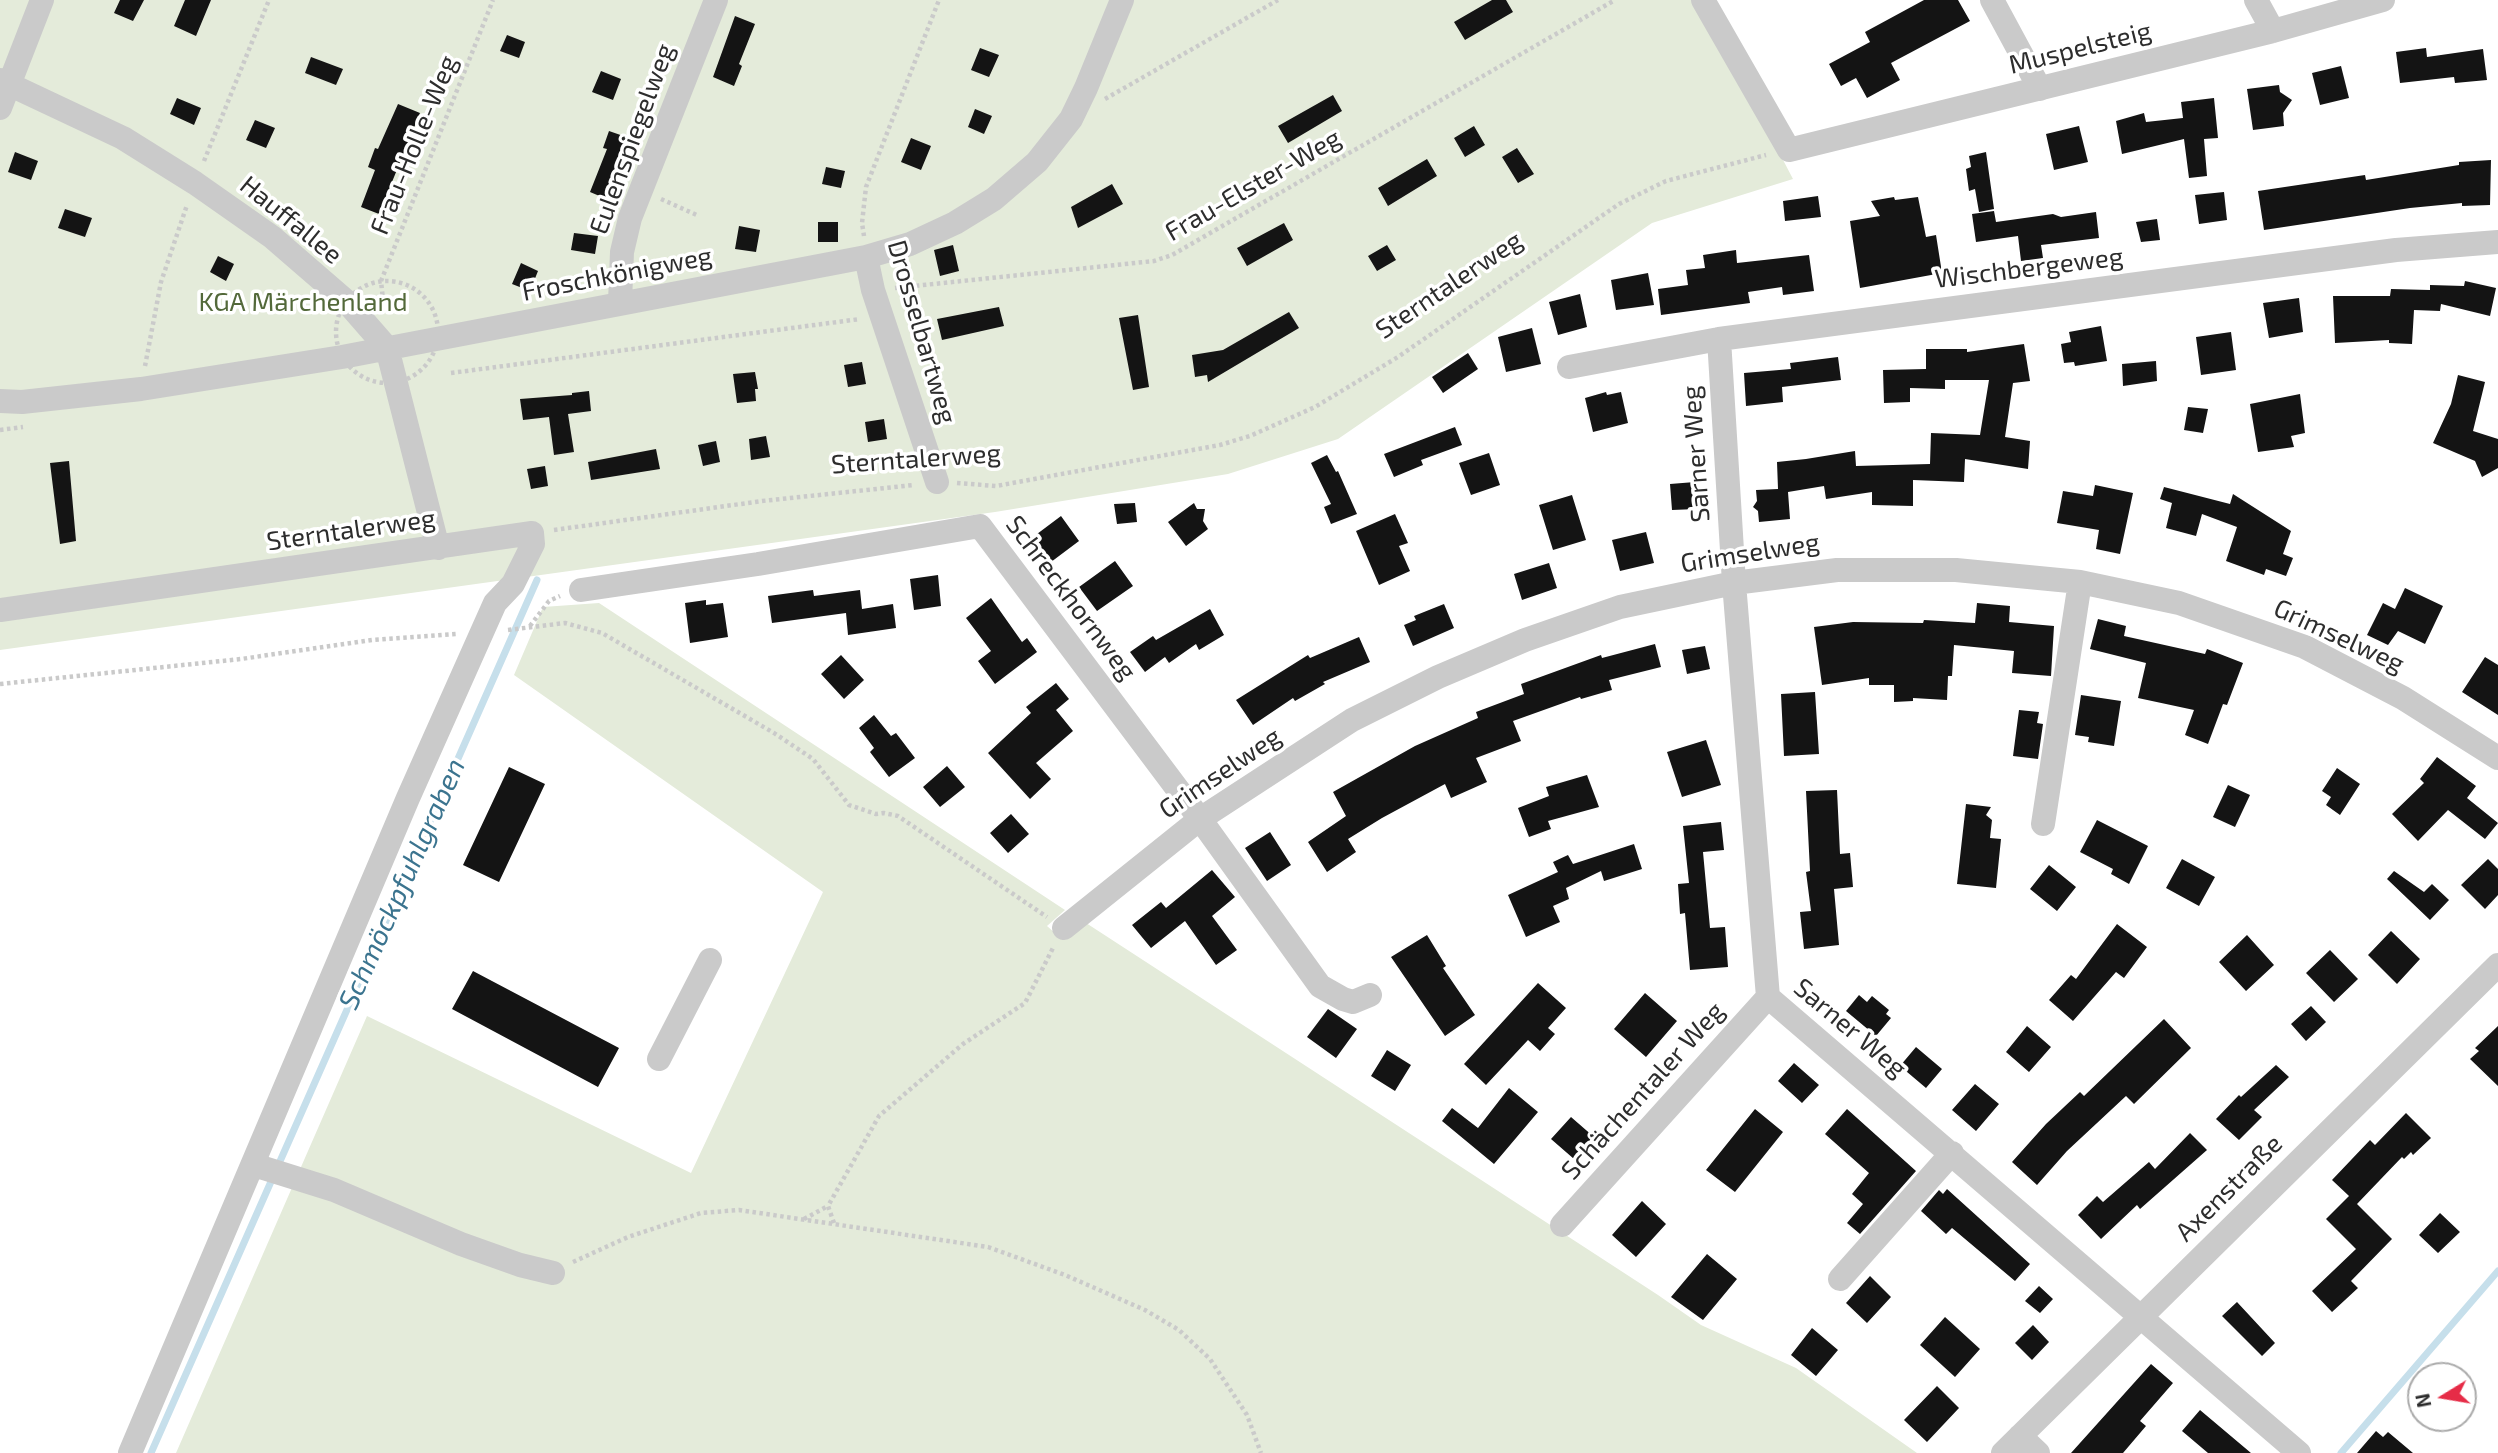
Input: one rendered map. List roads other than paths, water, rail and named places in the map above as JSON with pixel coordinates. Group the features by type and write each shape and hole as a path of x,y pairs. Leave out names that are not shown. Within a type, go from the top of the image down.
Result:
{"street":[{"path":"0,108 4,81 42,0"},
{"name":"Eulenspiegelweg","path":"620,302 622,252 629,218 716,0"},
{"name":"Froschkönigweg","path":"0,401 22,402 141,389 387,348 866,257 910,244 955,223 994,199 1037,162 1071,119 1122,0"},
{"name":"Muspelsteig","path":"1703,0 1789,149 2273,31 2383,0"},
{"path":"1992,0 2040,89"},
{"path":"2256,0 2273,31"},
{"name":"Hauffallee","path":"4,81 123,138 195,183 272,237 346,301 387,348 438,548"},
{"name":"Wischbergeweg","path":"1569,367 1719,339 2396,250 2498,243"},
{"name":"Drosselbartweg","path":"866,257 873,290 937,482"},
{"name":"Sarner Weg","path":"1719,339 1734,583 1768,997 2299,1453"},
{"name":"Schreckhornweg","path":"581,590 758,564 980,526 1200,819 1320,986 1353,1002 1370,995"},
{"name":"Sterntalerweg","path":"0,610 532,533 533,544 513,584 495,603 403,810 254,1165"},
{"name":"Grimselweg","path":"1063,928 1200,819 1352,720 1438,677 1525,640 1620,607 1734,583 1837,570 1956,570 2080,582 2179,603 2305,647 2403,698 2498,758"},
{"path":"2043,824 2080,582"},
{"path":"659,1059 710,960"},
{"name":"Axenstraße","path":"2011,1445 2498,965"},
{"name":"Schächentaler Weg","path":"1562,1225 1768,997"},
{"path":"1840,1279 1952,1153"},
{"path":"130,1453 254,1165 334,1190 461,1244 520,1265 553,1273"},
{"path":"2011,1445 2038,1453"}],"waterway":[{"name":"Schmöckpfuhlgraben","path":"151,1453 537,580"},
{"path":"2341,1453 2498,1271"}],"park label":[{"name":"KGA Märchenland","path":"303,302"}]}
